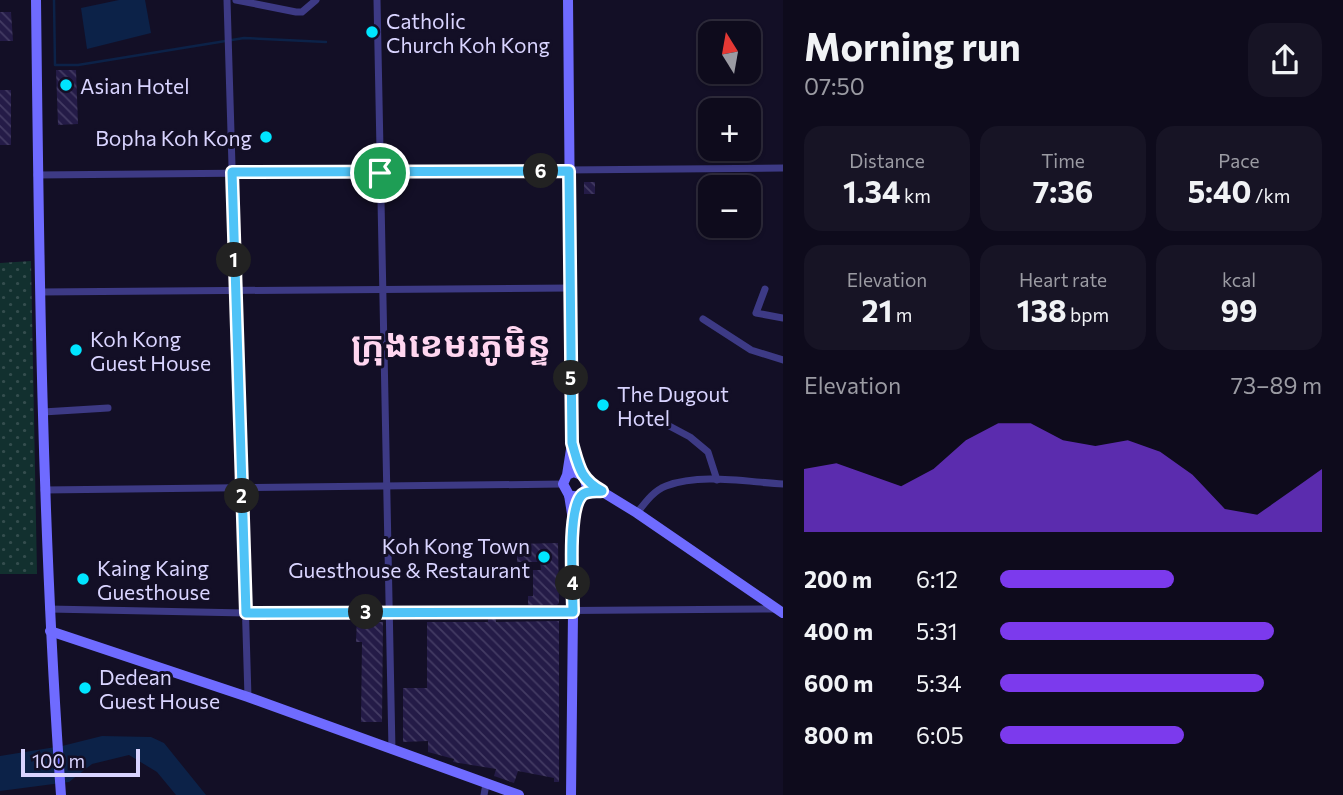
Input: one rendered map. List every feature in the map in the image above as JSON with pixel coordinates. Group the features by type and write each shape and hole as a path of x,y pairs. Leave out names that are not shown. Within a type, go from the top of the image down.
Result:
{"street":[{"path":"227,0 248,697"},
{"path":"236,0 296,12 302,12 316,0"},
{"path":"377,0 392,750"},
{"path":"568,0 572,443 565,480 573,520 570,795"},
{"path":"36,3 44,490 61,793"},
{"path":"37,175 783,168"},
{"path":"40,292 571,288"},
{"path":"765,289 756,313 783,318"},
{"path":"703,319 751,350 783,360"},
{"path":"43,412 108,408"},
{"path":"660,421 690,437 708,452 717,480"},
{"path":"572,443 584,490 573,520"},
{"path":"44,490 387,487 565,480 574,472 581,473"},
{"path":"637,513 653,494 665,486 717,480 783,484"},
{"path":"569,495 584,490 602,491 780,611"},
{"path":"49,609 246,613 780,611"},
{"path":"50,631 248,697 392,750 485,790 519,795"}],"green space":[{"path":"31,261 37,574 0,574 0,263"}],"water":[{"path":"119,0 145,0 151,33 87,49 81,8"},
{"path":"102,736 151,737 164,743 206,795 176,795 157,772 129,755 92,764 69,782 0,791 0,756 62,746"}],"building":[{"path":"0,12 11,12 13,41 0,41"},
{"name":"Asian Hotel","path":"56,70 76,70 78,124 58,125"},
{"path":"0,90 11,90 11,145 0,145"},
{"path":"584,182 595,182 595,194 584,194"},
{"path":"558,543 559,603 528,605 528,596 533,596 533,570 541,570 540,562 517,562 517,544"},
{"path":"357,618 377,618 377,622 383,622 382,722 361,722 362,642 356,642"},
{"path":"488,619 496,619 496,622 559,621 559,782 554,782 554,778 518,771 514,783 494,776 496,769 453,762 454,759 428,752 428,741 403,742 403,688 427,688 427,622 488,622"}],"waterway":[{"path":"54,0 55,65 78,65 244,38 326,42"}],"place":[{"name":"Catholic Church Koh Kong","path":"372,32"},
{"name":"Asian Hotel","path":"66,85"},
{"name":"Bopha Koh Kong","path":"266,137"},
{"name":"Koh Kong Guest House","path":"76,350"},
{"name":"The Dugout Hotel","path":"603,405"},
{"name":"Koh Kong Town Guesthouse & Restaurant","path":"544,557"},
{"name":"Kaing Kaing Guesthouse","path":"83,579"},
{"name":"Dedean Guest House","path":"85,688"}],"district":[{"name":"ក្រុងខេមរភូមិន្ទ","path":"451,342"}],"route":[{"path":"569,171 572,443 581,473 588,483 602,491 585,492 580,496 573,520 573,612 246,613 232,172 380,173 569,171"}]}
